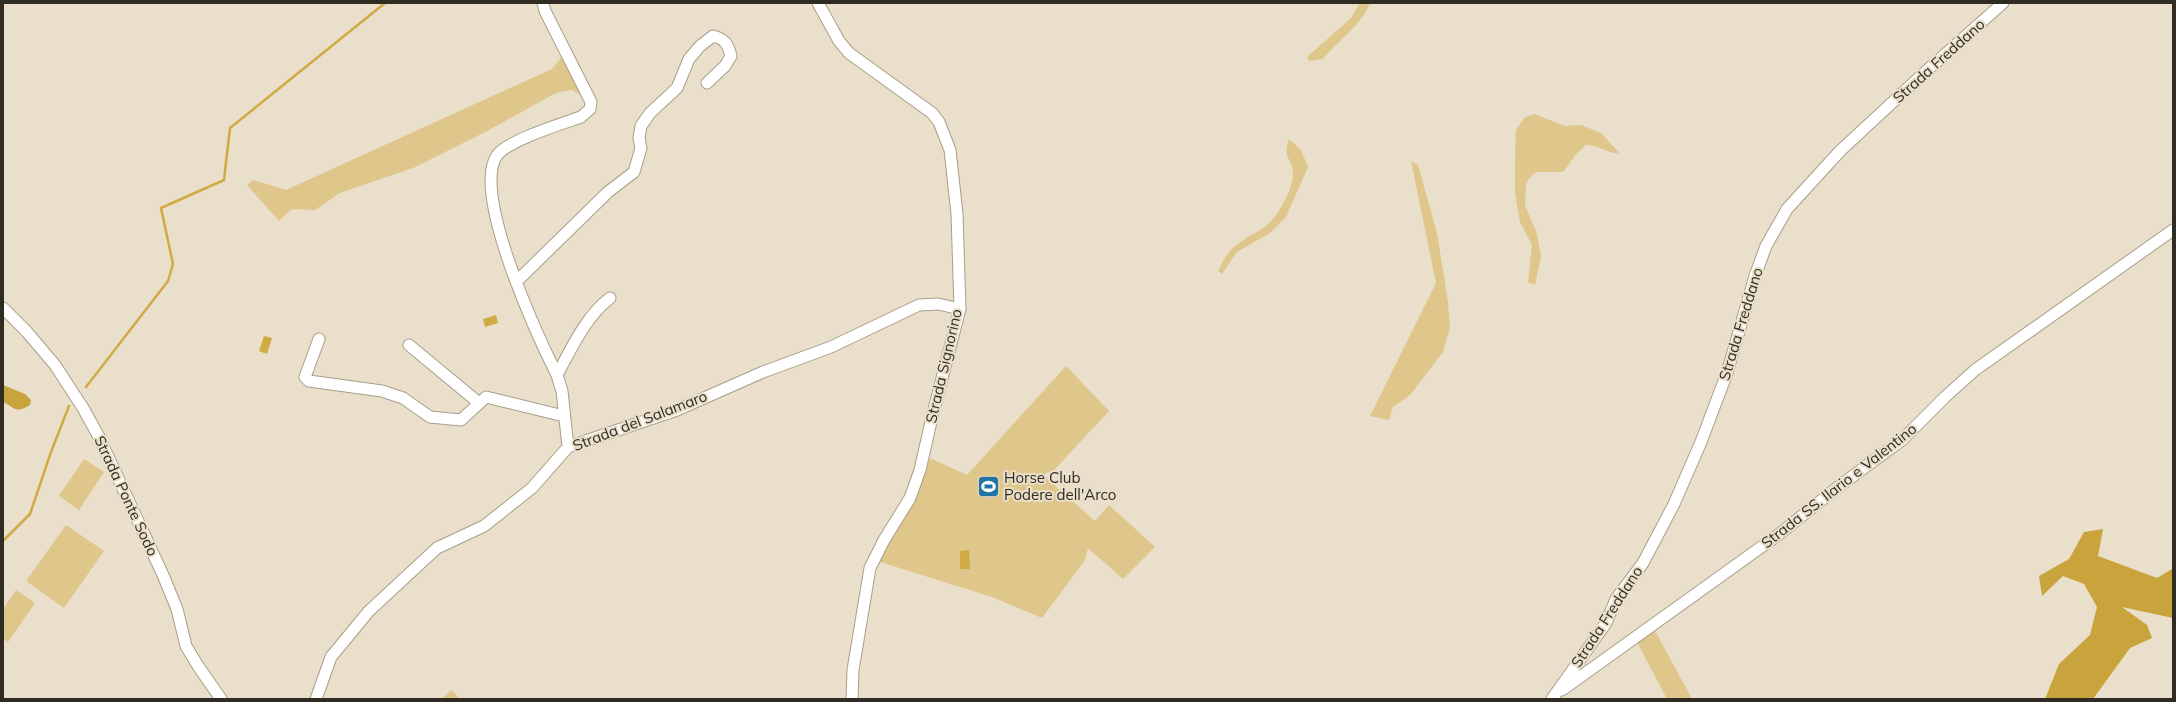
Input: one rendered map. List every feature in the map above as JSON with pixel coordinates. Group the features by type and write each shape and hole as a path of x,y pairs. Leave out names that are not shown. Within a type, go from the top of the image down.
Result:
{"street":[{"path":"543,3 545,11 591,102 590,109 581,117 517,141 498,154 492,170 494,208 502,245 516,282 557,375 562,391 568,447"},
{"name":"Strada Signorino","path":"818,3 838,41 849,53 932,113 940,122 950,150 957,214 960,309 920,470 910,498 884,540 870,568 853,670 852,699"},
{"name":"Strada Freddano","path":"1555,697 1606,623 1616,599 1643,563 1674,504 1701,442 1727,373 1764,254 1787,209 1840,151 1923,74 2004,3"},
{"path":"516,282 608,192 634,172 641,148 639,138 641,126 650,113 677,88 689,59 700,46 713,36 722,38 729,45 731,56 725,66 707,83"},
{"name":"Strada SS. Ilario e Valentino","path":"1555,697 1778,535 1838,487 1902,440 1945,396 1975,370 2173,230"},
{"path":"557,375 570,350 600,306 610,298"},
{"name":"Strada del Salamaro","path":"316,699 332,657 368,611 436,548 484,526 532,488 568,447 677,410 763,372 831,348 919,305 938,304 960,309"},
{"name":"Strada Ponte Sodo","path":"3,308 27,332 55,365 87,414 163,575 177,609 186,646 221,699"},
{"path":"319,339 305,377 309,381 382,391 403,398 430,417 449,420 461,420 486,398 564,416"},
{"path":"409,345 479,403"}],"shaded area":[{"path":"1360,3 1370,3 1366,12 1355,26 1323,59 1309,61 1307,57 1351,18"},
{"path":"563,55 584,97 572,90 556,93 487,131 413,168 340,193 315,210 292,209 279,221 247,185 253,180 286,190 552,69"},
{"path":"1534,114 1565,126 1581,125 1601,133 1620,154 1595,146 1586,145 1577,153 1563,172 1536,172 1530,177 1526,184 1525,205 1537,234 1541,256 1535,285 1528,282 1532,245 1520,222 1515,193 1516,130 1524,118"},
{"path":"1289,139 1301,150 1308,167 1286,217 1270,233 1237,252 1222,274 1218,271 1234,246 1270,222 1285,201 1293,176 1292,167 1287,154"},
{"path":"1411,161 1418,165 1437,233 1448,302 1450,328 1443,352 1410,395 1393,407 1389,420 1370,416 1436,283"},
{"path":"496,315 498,323 485,327 483,319"},
{"path":"264,336 272,338 267,354 259,351"},
{"name":"Horse Club Podere dell'Arco","path":"1066,366 1109,411 1055,469 1043,475 1095,521 1109,505 1155,547 1123,579 1088,548 1085,560 1042,618 992,597 877,561 915,499 930,458 967,475"},
{"path":"3,385 25,394 31,400 30,405 18,410 3,402"},
{"path":"84,459 104,472 79,510 59,496"},
{"path":"66,525 104,551 64,608 26,581"},
{"path":"2103,529 2098,556 2157,578 2172,569 2173,566 2173,618 2122,607 2147,625 2152,638 2130,648 2093,699 2045,699 2059,664 2090,635 2097,607 2084,584 2063,576 2042,596 2039,576 2069,559 2084,532"},
{"path":"969,550 970,569 960,569 960,551"},
{"path":"16,590 35,603 8,642 3,638 3,609"},
{"path":"1654,629 1692,699 1667,699 1637,642"},
{"path":"452,690 459,699 441,699"}],"waterway":[{"path":"86,387 168,281 173,264 161,208 224,180 230,128 385,3"},
{"path":"3,541 30,514 51,452 69,406"}],"place":[{"name":"Horse Club Podere dell'Arco","path":"988,487"}]}
